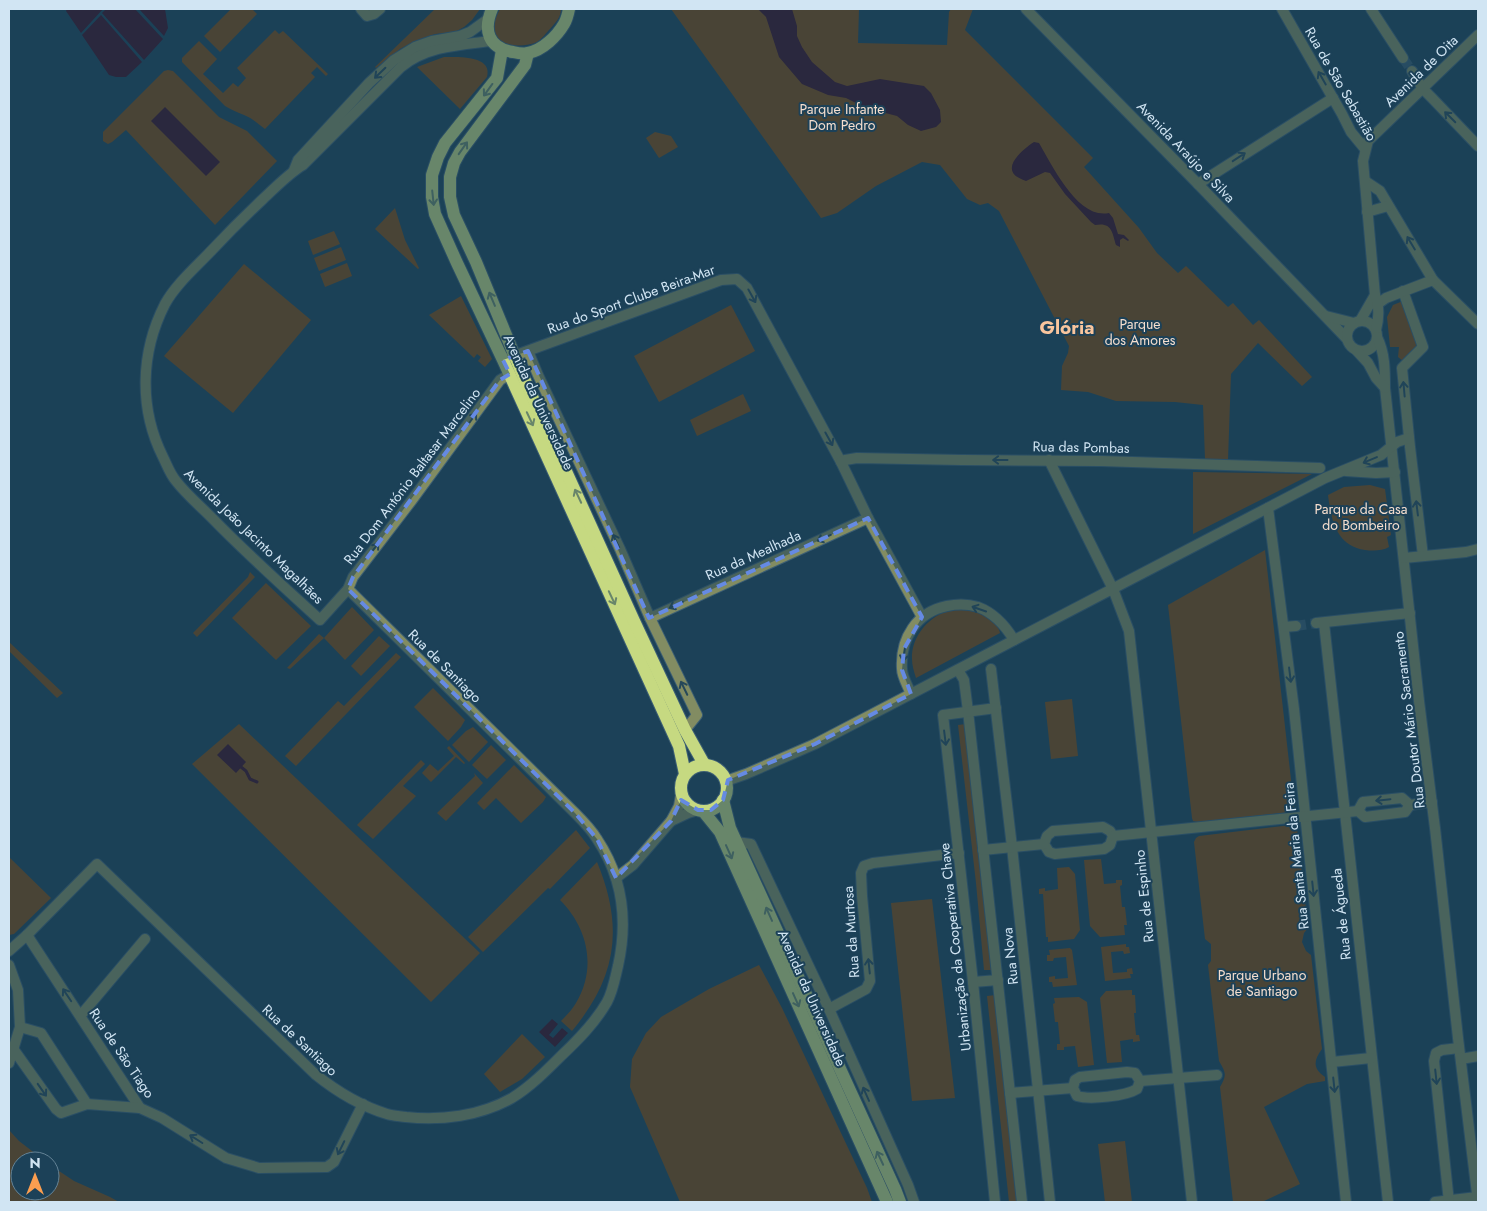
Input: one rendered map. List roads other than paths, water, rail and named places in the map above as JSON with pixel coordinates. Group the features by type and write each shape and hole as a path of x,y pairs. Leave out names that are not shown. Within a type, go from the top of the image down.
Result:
{"main road":[{"path":"490,14 487,32 491,41 502,50 528,53 552,40 565,23 570,9"},
{"name":"Avenida da Universidade","path":"502,50 497,78 446,143 438,157 432,175 432,197 435,214 456,264 509,358 685,730 704,764"},
{"name":"Avenida da Universidade","path":"528,53 525,65 460,152 454,163 450,177 450,197 454,215 483,278 509,358 510,374 679,746 685,774"},
{"path":"704,764 718,769 726,781 726,794 718,806 711,810 701,811 688,805 681,795 680,788 681,781 690,769 704,764"},
{"name":"Avenida da Universidade","path":"723,800 730,828 736,842 900,1202"},
{"name":"Avenida da Universidade","path":"701,811 720,832 887,1202"}],"street":[{"path":"360,9 367,16 374,14 380,9"},
{"name":"Avenida Araújo e Silva","path":"1026,9 1347,339"},
{"name":"Rua de São Sebastião","path":"1282,9 1351,132 1365,149 1363,161 1367,212 1379,319 1377,333"},
{"path":"1371,9 1403,58"},
{"name":"Avenida João Jacinto Magalhães","path":"293,171 298,160 394,60 415,47 432,41 465,34 490,14"},
{"name":"Avenida de Oita","path":"1365,149 1368,141 1478,36"},
{"name":"Avenida João Jacinto Magalhães","path":"320,620 227,533 175,480 157,445 150,424 145,381 148,350 166,303 181,282 237,224 293,171 303,165 394,73 410,59 420,54 444,48 491,41"},
{"path":"1412,71 1423,89 1478,146"},
{"path":"1198,184 1333,98"},
{"path":"1365,181 1380,191 1433,280 1478,324"},
{"path":"1367,212 1388,206"},
{"name":"Rua do Sport Clube Beira-Mar","path":"509,358 721,280 737,279 747,288 788,358 868,518 922,617"},
{"path":"1325,315 1357,322 1370,323 1377,333 1374,346 1366,351 1357,351 1350,346 1347,339 1348,330 1357,322 1377,299 1386,298 1433,280"},
{"path":"1403,291 1423,347 1402,368 1423,556"},
{"name":"Rua Doutor Mário Sacramento","path":"1377,333 1383,348 1384,388 1478,1200 1435,1202"},
{"name":"Avenida da Universidade","path":"528,351 620,548 650,618 697,715 685,730"},
{"name":"Rua Doutor Mário Sacramento","path":"1357,351 1368,363 1384,388"},
{"name":"Rua Dom António Baltasar Marcelino","path":"320,620 348,589 353,577 500,380 510,374"},
{"path":"726,781 815,744 1325,478 1381,455 1392,445 1402,439 1409,438"},
{"name":"Rua das Pombas","path":"841,462 857,458 1049,460 1320,468"},
{"name":"Rua de Espinho","path":"1049,460 1113,589 1129,631 1192,1202"},
{"path":"1345,471 1395,472"},
{"name":"Rua Santa Maria da Feira","path":"1268,508 1306,816 1346,1202"},
{"name":"Rua da Mealhada","path":"650,618 868,518"},
{"path":"1404,558 1466,552 1478,549"},
{"path":"1466,552 1478,556"},
{"name":"Rua de Santiago","path":"27,935 97,864 315,1074 333,1089 362,1104 388,1114 418,1118 441,1118 465,1115 488,1109 513,1097 536,1080 577,1040 597,1018 608,1000 621,953 624,922 620,895 612,868 597,839 587,826 348,589"},
{"path":"911,694 902,670 904,649 913,627 922,617 932,611 953,605 976,606 998,620 1008,630 1014,640"},
{"name":"Rua de Águeda","path":"1388,1202 1344,812 1320,623 1410,613"},
{"path":"1284,627 1296,626"},
{"name":"Rua Nova","path":"991,669 1050,1202"},
{"name":"Rua Nova","path":"958,670 964,680 968,711 1022,1202"},
{"path":"968,711 996,708"},
{"name":"Urbanização da Cooperativa Chave","path":"968,711 943,715 995,1202"},
{"path":"616,878 633,865 671,822 679,806 681,795"},
{"path":"1358,811 1363,802 1402,798 1410,804 1432,802"},
{"path":"1113,836 1344,812 1358,811 1365,817 1375,816 1405,812 1410,804"},
{"path":"671,822 688,813 701,811"},
{"path":"1044,844 1047,836 1053,831 1103,827 1110,831 1113,836"},
{"path":"1044,844 1049,852 1055,854 1104,849 1110,845 1113,836"},
{"name":"Avenida da Universidade","path":"736,842 751,844 829,1009 914,1202"},
{"path":"983,850 1044,844"},
{"name":"Rua da Murtosa","path":"829,1009 866,989 870,980 861,873 864,866 872,862 959,853"},
{"path":"9,951 27,935"},
{"name":"Rua de São Tiago","path":"27,935 140,1108 162,1118 226,1158 259,1168 327,1167 334,1162 362,1104"},
{"path":"81,1015 146,939"},
{"path":"9,965 18,990 20,1028 9,1063"},
{"path":"973,982 998,980"},
{"path":"20,1028 41,1033 87,1104"},
{"path":"1449,1201 1434,1061 1436,1053 1442,1050 1460,1048"},
{"path":"14,1050 56,1109 61,1113 87,1104 140,1108"},
{"path":"1461,1059 1478,1056"},
{"path":"1332,1062 1371,1058"},
{"path":"1135,1073 1140,1081 1137,1090 1131,1093 1084,1098 1077,1096 1073,1088 1074,1080 1080,1077 1135,1073"},
{"path":"1140,1081 1218,1075"},
{"path":"1010,1093 1073,1088"}],"waterway":[{"path":"241,767 246,771 250,779 257,782"}],"tunnel":[{"path":"1403,58 1412,71"},
{"path":"1296,626 1316,623"}],"district":[{"name":"Glória","path":"1067,327"}],"park label":[{"name":"Parque Infante Dom Pedro","path":"842,118"},
{"name":"Parque dos Amores","path":"1140,332"},
{"name":"Parque da Casa do Bombeiro","path":"1361,518"},
{"name":"Parque Urbano de Santiago","path":"1262,984"}]}
